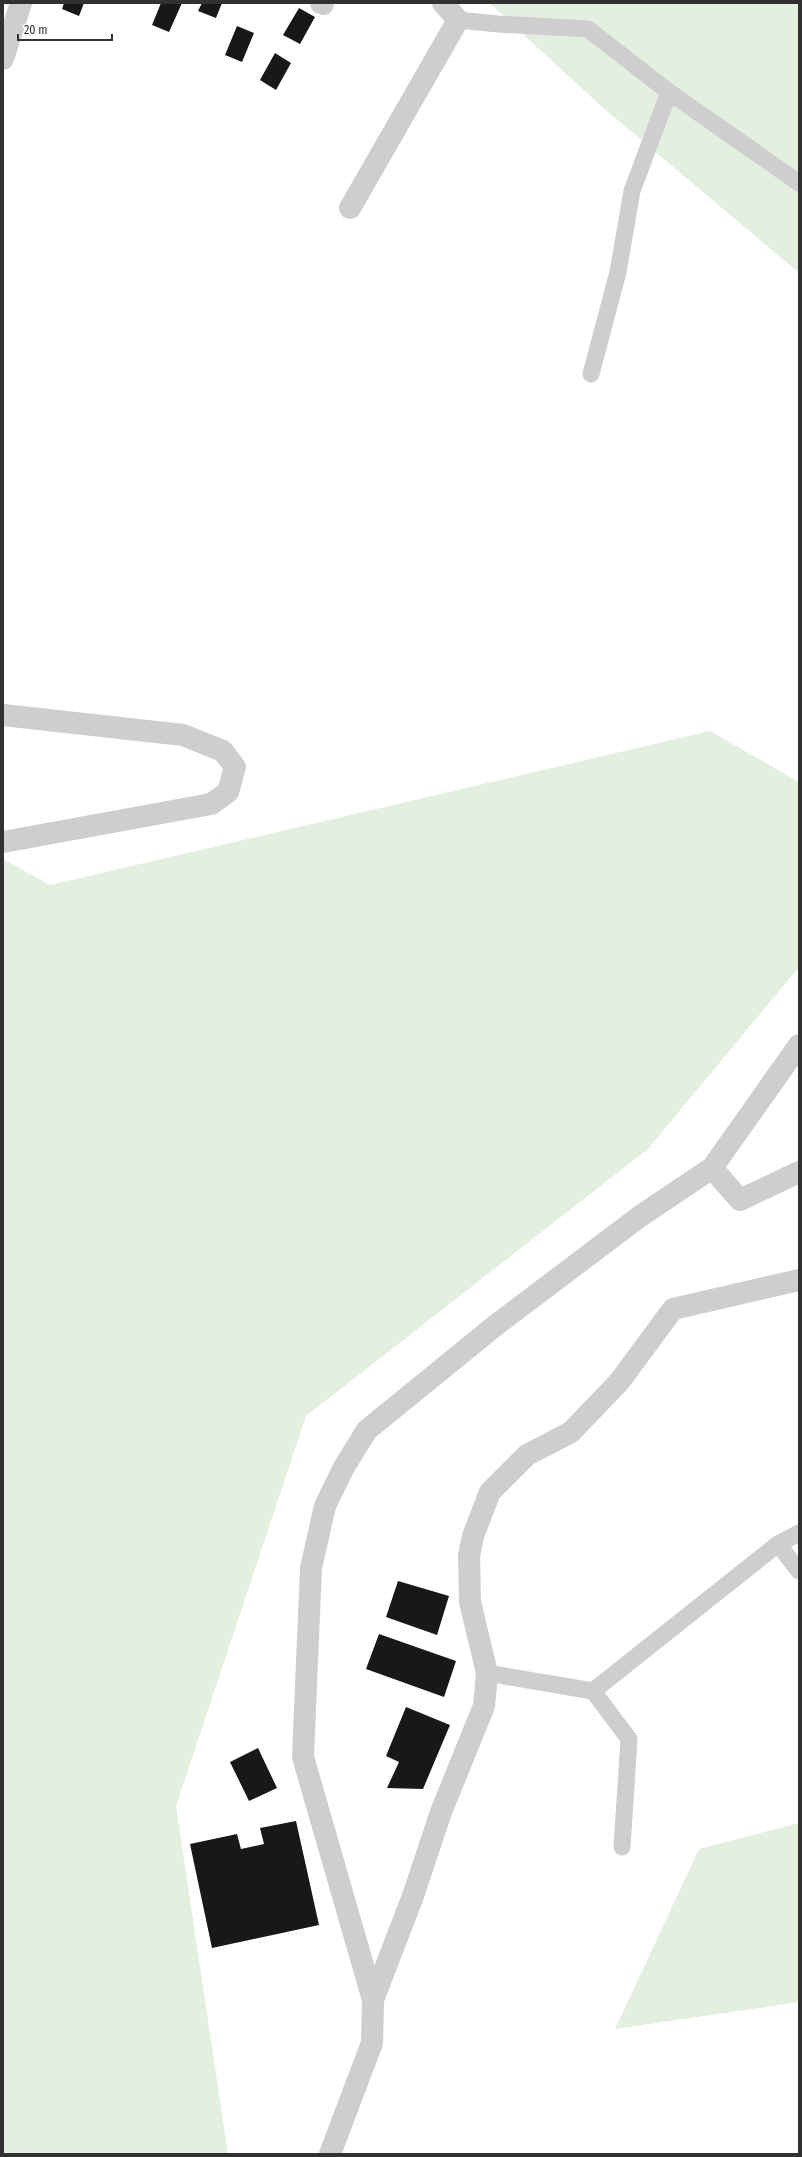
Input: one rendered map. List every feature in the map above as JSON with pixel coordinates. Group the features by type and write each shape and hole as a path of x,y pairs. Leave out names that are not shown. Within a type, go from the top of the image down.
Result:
{"street":[{"path":"3,59 21,3"},
{"path":"350,208 458,20 443,3"},
{"path":"3,715 183,735 223,751 235,767 228,792 211,804 3,842"},
{"path":"330,2154 372,2043 373,2000 303,1757 312,1568 325,1506 344,1467 367,1430 508,1316 639,1217 712,1168 799,1045"},
{"path":"712,1168 740,1200 799,1172"},
{"path":"373,2000 413,1896 441,1812 484,1706 487,1673 470,1602 469,1556 472,1536 490,1492 527,1455 571,1432 619,1382 673,1309 799,1280"}],"lane":[{"path":"458,20 498,24 588,29 669,92 799,184"},
{"path":"591,374 618,272 632,191 669,92"},
{"path":"593,1691 778,1544 799,1533"},
{"path":"778,1544 799,1572"},
{"path":"487,1673 593,1691 629,1739 622,1847"}],"green space":[{"path":"489,3 799,3 799,273 602,107"},
{"path":"710,731 799,782 799,967 648,1149 306,1416 176,1806 228,2154 3,2154 3,859 50,885"},
{"path":"799,1823 799,2002 615,2029 699,1849"}],"building":[{"path":"64,3 84,3 79,16 62,9"},
{"path":"161,3 182,3 169,32 152,25"},
{"path":"202,3 222,3 216,18 198,11"},
{"path":"299,8 315,17 300,44 283,35"},
{"path":"237,26 254,33 242,62 225,55"},
{"path":"275,53 291,63 276,90 260,80"},
{"path":"398,1581 449,1596 437,1635 386,1617"},
{"path":"379,1634 456,1661 444,1697 366,1669"},
{"path":"406,1707 450,1725 423,1789 387,1788 399,1762 386,1756"},
{"path":"258,1748 277,1788 249,1801 230,1762"},
{"path":"296,1821 319,1925 212,1948 190,1844 237,1834 241,1849 264,1844 260,1828"}]}
